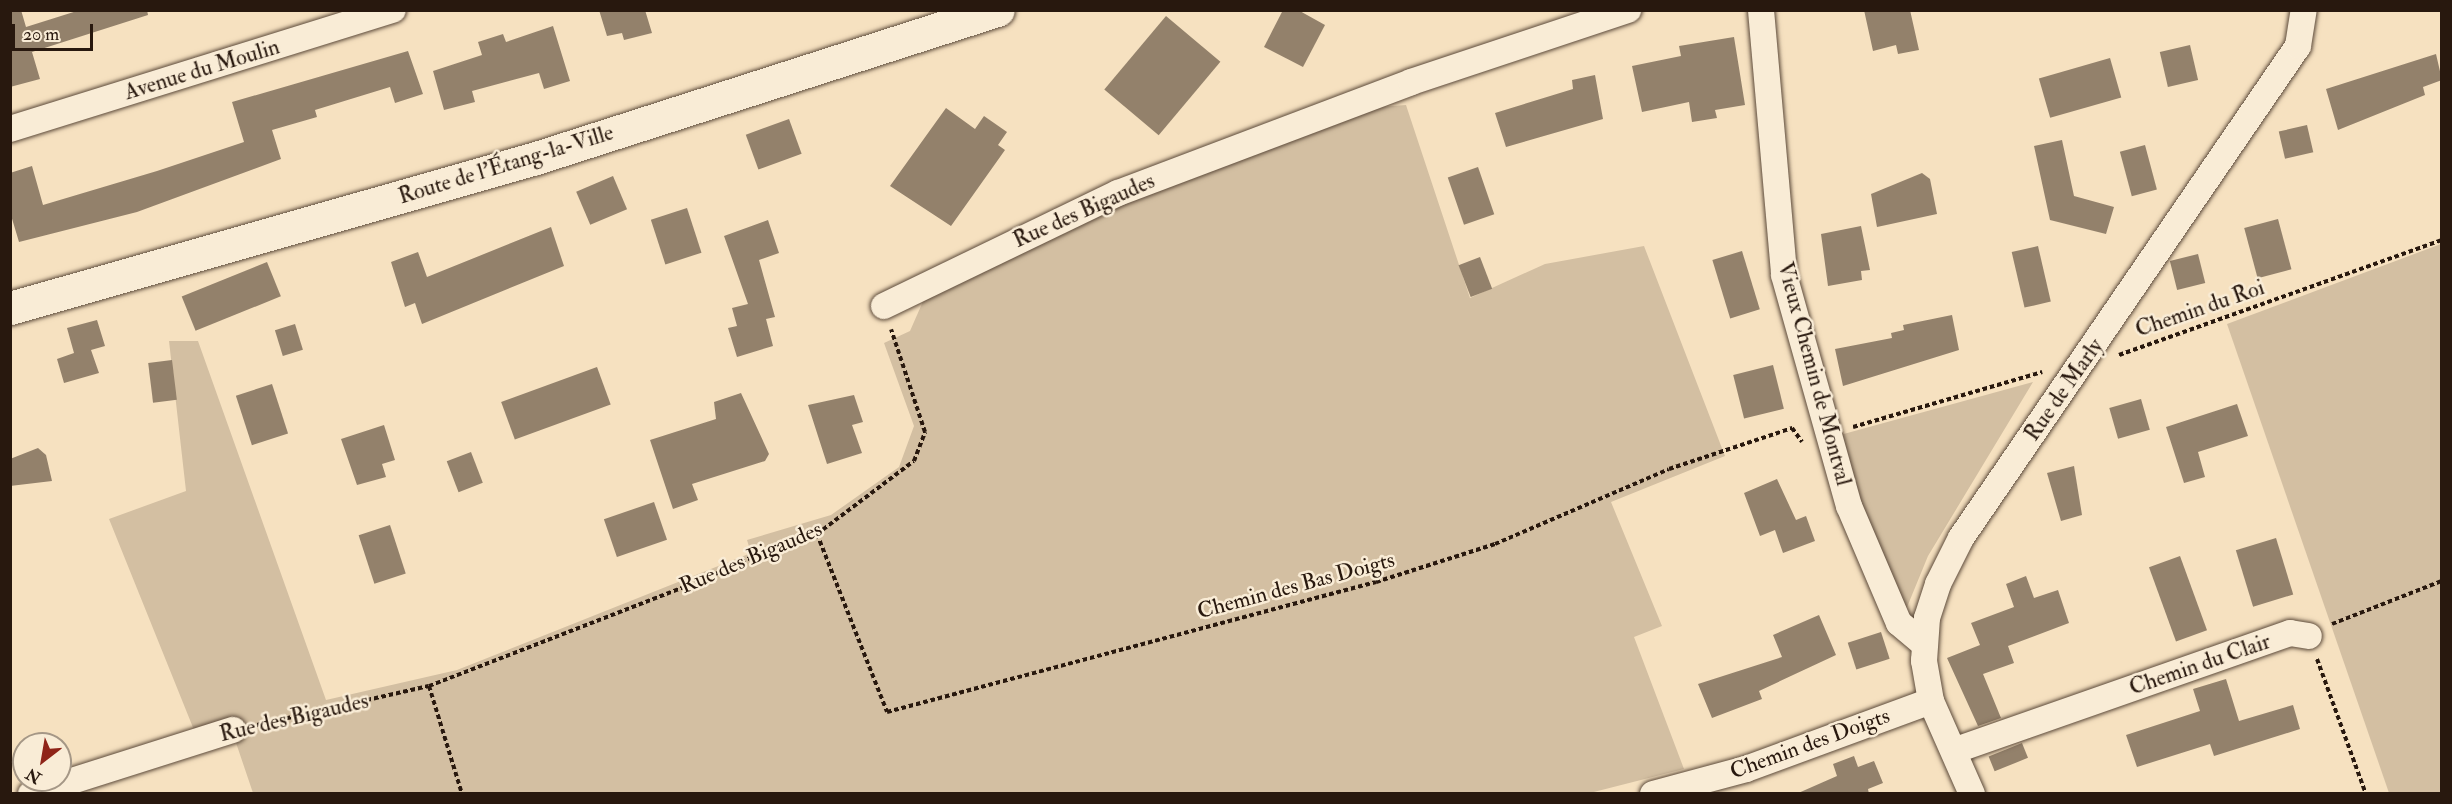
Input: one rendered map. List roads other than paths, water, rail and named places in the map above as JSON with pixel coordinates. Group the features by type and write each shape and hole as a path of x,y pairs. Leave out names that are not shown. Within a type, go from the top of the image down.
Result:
{"street":[{"name":"Avenue du Moulin","path":"10,129 393,10"},
{"name":"Route de l'Étang-la-Ville","path":"10,285 539,141 945,16 998,10"},
{"name":"Rue des Bigaudes","path":"884,306 1118,193 1411,82 1628,10"},
{"name":"Vieux Chemin de Montval","path":"1761,10 1784,275 1816,440 1849,506 1899,623 1924,644"},
{"name":"Rue de Marly","path":"1972,794 1956,750 1931,700 1924,644 1938,584 1961,538 2298,46 2304,10"},
{"name":"Route de l'Étang-la-Ville","path":"10,308 536,158 945,16"},
{"name":"Chemin du Clair","path":"1956,750 2290,633 2309,636"},
{"name":"Chemin des Doigts","path":"1653,794 1746,769 1931,700"},
{"name":"Rue des Bigaudes","path":"31,794 233,730"}]}
